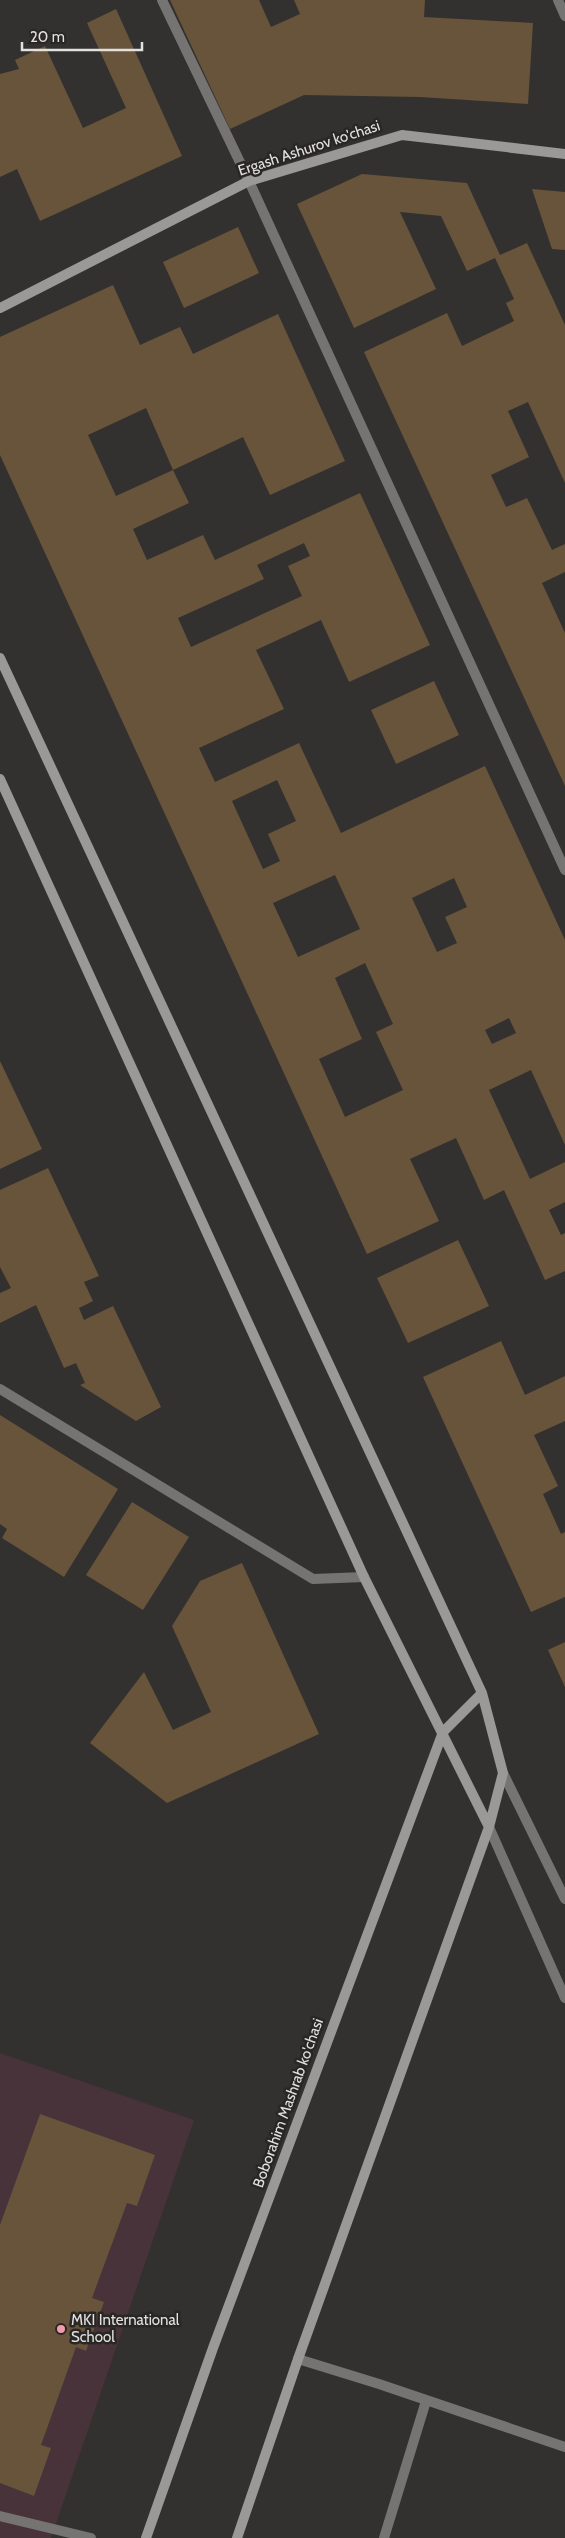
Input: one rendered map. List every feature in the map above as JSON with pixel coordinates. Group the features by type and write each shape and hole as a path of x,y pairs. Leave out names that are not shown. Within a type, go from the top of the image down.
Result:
{"main road":[{"name":"Ergash Ashurov ko'chasi","path":"0,308 249,181 402,135 565,154"},
{"path":"0,658 482,1693 503,1773 488,1827 298,2359 237,2538"},
{"path":"0,780 364,1577 443,1732 488,1827"},
{"name":"Boborahim Mashrab ko'chasi","path":"146,2538 220,2330 443,1732 482,1693"}],"street":[{"path":"162,0 249,181 565,870"},
{"path":"558,0 565,16"},
{"path":"0,1389 312,1580 364,1577"},
{"path":"503,1773 565,1899"},
{"path":"488,1827 565,1998"},
{"path":"298,2359 565,2447"},
{"path":"384,2538 426,2401"},
{"path":"0,2516 91,2538"}],"shaded area":[{"name":"MKI International School","path":"0,2053 194,2120 51,2538 0,2538"}],"building":[{"path":"170,0 259,0 271,27 300,14 294,0 425,0 424,17 533,23 528,104 420,97 304,95 230,129"},
{"path":"116,9 182,156 40,221 17,169 0,177 0,74 19,69 15,60 45,46 83,128 126,108 87,23"},
{"path":"362,174 467,183 500,255 527,243 565,325 565,483 528,402 508,411 529,457 491,475 506,507 527,498 552,550 565,544 565,572 542,583 565,633 565,786 364,352 447,313 462,346 514,321 506,303 514,299 495,258 467,271 441,216 400,212 436,289 354,328 297,204"},
{"path":"532,189 565,192 565,250 552,249"},
{"path":"238,227 259,273 184,308 163,262"},
{"path":"113,285 140,345 180,327 193,354 278,314 345,461 270,495 243,437 173,470 189,503 133,529 147,560 203,535 215,560 360,493 430,645 349,682 321,620 256,650 284,709 199,748 215,782 299,743 341,833 485,766 565,940 565,1145 531,1070 489,1090 530,1179 565,1162 565,1202 549,1210 561,1235 565,1233 565,1271 545,1280 504,1190 484,1200 456,1138 410,1159 439,1221 367,1254 0,455 0,337","holes":["146,408 173,470 116,496 88,435","304,543 310,556 288,566 302,596 191,647 178,618 264,579 257,565","277,780 296,821 268,834 280,861 263,869 232,801","335,875 360,929 298,957 273,903","454,878 467,907 445,917 457,943 437,952 412,898","365,963 393,1024 376,1032 403,1090 345,1117 319,1059 362,1039 335,978","509,1018 516,1033 492,1044 485,1030"]},
{"path":"434,681 459,735 396,764 371,710"},
{"path":"0,1061 42,1149 0,1169"},
{"path":"48,1168 99,1276 84,1282 93,1301 79,1308 84,1320 113,1306 161,1407 136,1421 80,1385 85,1383 76,1363 64,1368 36,1305 0,1323 0,1293 11,1288 0,1267 0,1190"},
{"path":"458,1240 489,1306 408,1343 377,1278"},
{"path":"501,1341 525,1395 565,1376 565,1421 534,1435 558,1486 543,1494 561,1534 565,1532 565,1597 531,1612 423,1377"},
{"path":"0,1415 118,1489 64,1577 2,1538 7,1529 0,1524"},
{"path":"132,1502 189,1537 143,1610 86,1575"},
{"path":"242,1563 319,1734 167,1803 90,1743 144,1672 173,1730 211,1712 172,1626 200,1581"},
{"path":"565,1642 565,1687 548,1650"},
{"path":"40,2114 155,2155 137,2206 127,2203 92,2298 104,2302 86,2351 76,2347 41,2445 51,2448 34,2496 0,2483 0,2225"}],"place":[{"name":"MKI International School","path":"61,2329"}]}
